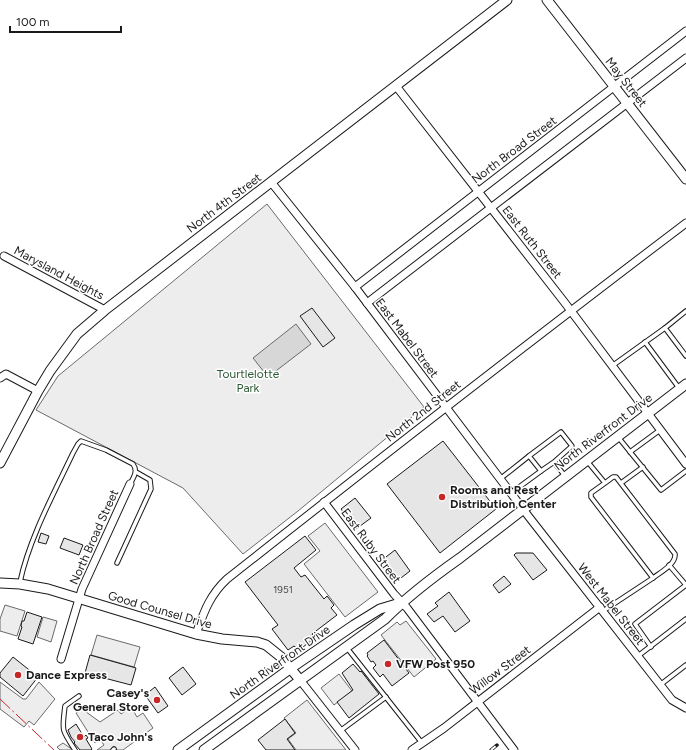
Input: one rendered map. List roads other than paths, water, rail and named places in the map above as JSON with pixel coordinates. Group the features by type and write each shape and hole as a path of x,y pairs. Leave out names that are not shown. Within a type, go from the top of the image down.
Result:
{"street":[{"name":"North 4th Street","path":"0,463 38,391 77,334 104,310 507,0"},
{"name":"May Street","path":"547,0 686,179"},
{"name":"North Broad Street","path":"355,287 686,31"},
{"path":"367,303 686,58"},
{"name":"East Ruth Street","path":"396,86 571,310 647,414 686,464"},
{"name":"East Mabel Street","path":"271,182 355,287 523,508"},
{"name":"North 2nd Street","path":"196,634 210,597 218,587 446,407 686,223"},
{"name":"Marysland Heights","path":"4,256 104,310"},
{"path":"0,378 6,374 38,391"},
{"name":"North Riverfront Drive","path":"204,750 385,619 401,602 431,578 460,558 683,386"},
{"name":"North Broad Street","path":"61,659 82,589 130,484"},
{"name":"East Ruby Street","path":"324,502 514,750"},
{"name":"West Mabel Street","path":"523,508 672,700 686,708"},
{"name":"Good Counsel Drive","path":"0,583 20,584 48,589 196,634 222,639 258,642 266,645 281,657 300,680"},
{"name":"North Riverfront Drive","path":"178,750 291,668 380,609 401,602"},
{"name":"Willow Street","path":"412,750 602,609"},
{"path":"300,680 355,750"}],"lane":[{"path":"612,366 686,311"},
{"path":"664,328 686,356"},
{"path":"645,342 683,386"},
{"path":"630,452 660,430"},
{"path":"500,479 561,432 572,446 554,462 511,493"},
{"path":"617,436 662,490 686,471"},
{"path":"20,584 24,564 45,513 78,444 81,441 130,461 136,468 136,472 130,484"},
{"path":"529,456 541,471"},
{"path":"586,460 605,483"},
{"path":"554,462 565,476"},
{"path":"621,484 643,467"},
{"path":"117,563 151,489 150,480 136,472"},
{"path":"602,609 653,578 673,562 675,558 675,554 616,477 613,477 591,493 591,497 653,578"},
{"path":"651,647 635,624 686,585 669,565"},
{"path":"638,656 686,619"},
{"path":"346,647 422,743"},
{"path":"660,685 686,665"},
{"path":"75,750 65,734 63,727 65,706 79,696"},
{"path":"340,731 386,697"}],"railway":[{"path":"491,750 497,745"}],"place":[{"name":"Rooms and Rest Distribution Center","path":"442,497"},
{"name":"VFW Post 950","path":"388,664"},
{"name":"Dance Express","path":"18,675"},
{"name":"Casey's General Store","path":"157,700"},
{"name":"Taco John's","path":"80,737"}],"park label":[{"name":"Tourtlelotte Park","path":"248,381"}]}
